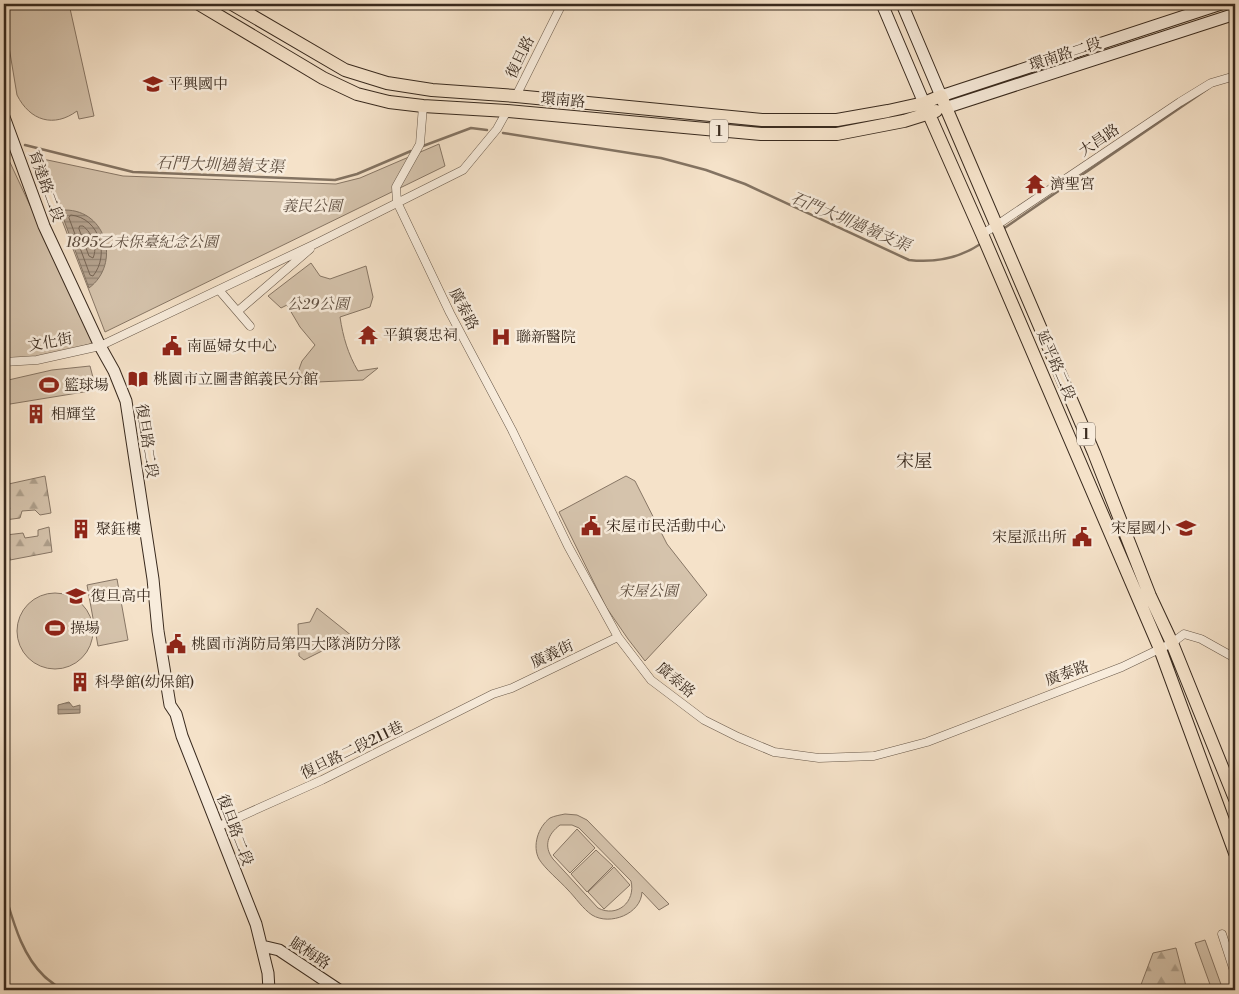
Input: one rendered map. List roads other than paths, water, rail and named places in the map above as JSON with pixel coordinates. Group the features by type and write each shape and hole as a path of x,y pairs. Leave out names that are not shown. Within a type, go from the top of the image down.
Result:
{"main road":[{"name":"環南路","path":"199,4 323,78 357,94 389,102 761,134 837,134 904,121 926,108 943,102"},
{"name":"環南路","path":"232,4 345,70 387,84 432,90 516,96 762,120 837,120 926,108"},
{"name":"延平路二段","path":"943,102 1094,453 1150,596 1205,770 1235,853"},
{"name":"延平路二段","path":"926,108 1166,646 1222,763 1235,799"}],"street":[{"name":"復旦路","path":"516,96 562,4"},
{"name":"延平路二段","path":"882,4 926,108"},
{"name":"延平路二段","path":"902,4 943,102"},
{"name":"環南路二段","path":"943,102 1221,4"},
{"name":"環南路二段","path":"943,102 1194,28 1235,14"},
{"name":"大昌路","path":"982,234 1180,102 1212,83 1235,76"},
{"path":"100,346 317,243 463,170 497,129 516,96"},
{"path":"397,202 396,187 420,144 423,106"},
{"name":"育達路二段","path":"4,117 44,226 100,346"},
{"name":"廣泰路","path":"397,202 450,313 512,430 568,546 618,637 651,680 704,720 774,752 819,758 874,756 927,742 1122,667 1166,646 1184,634 1201,639 1235,658"},
{"path":"238,312 317,243"},
{"path":"219,290 250,326"},
{"name":"文化街","path":"4,362 37,360 100,346"},
{"name":"復旦路二段","path":"100,346 114,371 126,400 170,705 176,714 182,736 256,924 268,974 269,990"},
{"name":"廣義街","path":"497,693 512,688 618,637"},
{"name":"復旦路二段211巷","path":"217,827 322,780 497,693"},
{"path":"1222,934 1235,974"},
{"name":"賦梅路","path":"262,946 279,950 339,990"}],"water":[{"path":"65,210 79,212 91,219 99,228 105,240 107,253 105,266 99,278 89,288 61,212"},
{"path":"69,702 73,707 80,705 80,713 58,714 58,705"}],"waterway":[{"name":"石門大圳過嶺支渠","path":"1003,229 1209,88"},
{"name":"石門大圳過嶺支渠","path":"423,146 471,128 487,130"},
{"name":"石門大圳過嶺支渠","path":"503,133 661,158 706,170 745,184 909,260 928,261 956,256 982,243"},
{"name":"石門大圳過嶺支渠","path":"25,145 133,172 335,180 357,174 411,151"},
{"name":"石門大圳過嶺支渠","path":"4,891 19,936 29,958 44,976 62,990"}],"place":[{"name":"平興國中","path":"153,84"},
{"name":"濟聖宮","path":"1035,184"},
{"name":"平鎮褒忠祠","path":"368,335"},
{"name":"聯新醫院","path":"501,337"},
{"name":"南區婦女中心","path":"172,346"},
{"name":"桃園市立圖書館義民分館","path":"138,379"},
{"name":"籃球場","path":"49,385"},
{"name":"相輝堂","path":"36,414"},
{"name":"宋屋市民活動中心","path":"591,526"},
{"name":"宋屋國小","path":"1186,528"},
{"name":"聚鈺樓","path":"81,529"},
{"name":"宋屋派出所","path":"1082,537"},
{"name":"復旦高中","path":"76,596"},
{"name":"操場","path":"55,628"},
{"name":"桃園市消防局第四大隊消防分隊","path":"176,644"},
{"name":"科學館(幼保館)","path":"80,682"}],"district":[{"name":"宋屋","path":"914,461"}],"park label":[{"name":"義民公園","path":"312,206"},
{"name":"1895乙未保臺紀念公園","path":"142,242"},
{"name":"公29公園","path":"318,304"},
{"name":"宋屋公園","path":"648,591"}]}
